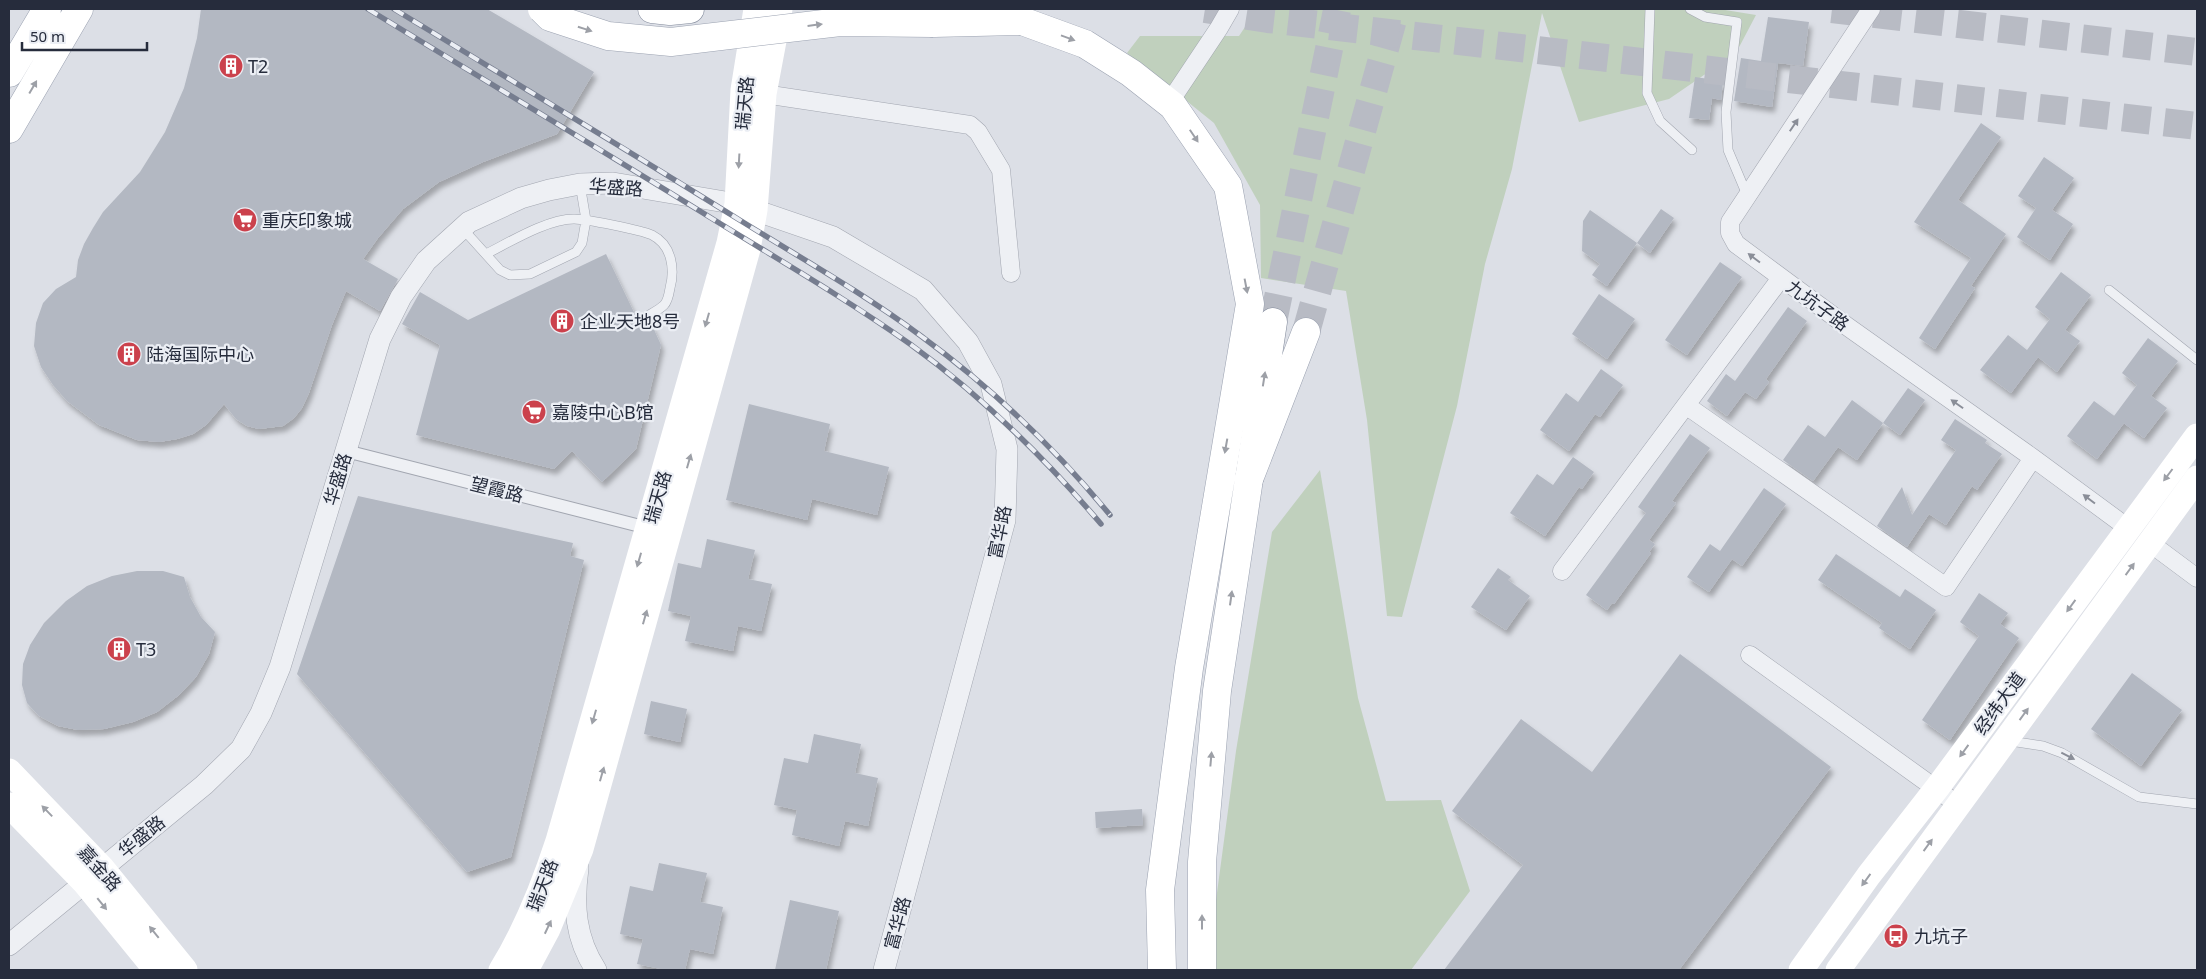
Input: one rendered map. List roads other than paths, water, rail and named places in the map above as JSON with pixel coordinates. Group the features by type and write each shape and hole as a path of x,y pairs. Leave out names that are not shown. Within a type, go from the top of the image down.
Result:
{"main road":[{"path":"9,73 47,9"},
{"path":"9,129 79,9"},
{"path":"542,9 550,17 608,36 671,42 840,22 933,23 1022,21"},
{"path":"652,9 670,11 690,9"},
{"name":"瑞天路","path":"521,966 548,928 581,849 748,249 743,90 756,9"},
{"name":"瑞天路","path":"521,966 530,916 558,841 726,253 746,207 780,9"},
{"path":"981,9 1022,21 1085,44 1131,74 1169,103 1228,186 1250,304 1189,668 1161,880 1162,970"},
{"path":"1202,970 1202,862 1217,691 1273,322"},
{"path":"1249,479 1306,332"},
{"name":"经纬大道","path":"1802,970 1869,875 1937,788 2197,436"},
{"name":"经纬大道","path":"1838,970 1957,804 2197,478"},
{"name":"嘉金路","path":"9,771 93,875 185,970"},
{"name":"嘉金路","path":"9,805 93,875 156,970"}],"street":[{"path":"1169,103 1230,9"},
{"name":"九坑子路","path":"1872,9 1747,195 1730,222 1730,233 1736,244 2128,528"},
{"path":"764,94 970,125 978,132 1001,170 1011,273"},
{"name":"华盛路","path":"9,945 204,785 241,749 261,713 280,667 380,339 401,297 426,260 469,222 521,198 580,184 613,183 746,207"},
{"name":"富华路","path":"746,207 833,237 922,290 968,342 991,384 1007,449 1005,520 884,970"},
{"path":"1562,571 1782,278"},
{"path":"1687,406 1946,588 2033,458"},
{"name":"望霞路","path":"346,451 648,528"},
{"path":"2150,543 2197,578"},
{"path":"1750,655 1957,804"},
{"path":"581,849 575,886 575,910 578,931 584,949 596,970"}],"lane":[{"path":"1650,9 1646,93 1660,121 1692,150"},
{"path":"1690,9 1705,18 1737,22 1726,112 1728,150 1747,195"},
{"path":"463,228 500,270 510,275 530,274 576,252 582,243 586,220 580,184"},
{"path":"486,254 548,224 573,218 651,234 666,248 673,266 667,300 663,306 644,318"},
{"path":"2109,290 2197,360"},
{"path":"2005,740 2043,746 2062,753 2139,797 2197,804"}],"tunnel":[{"path":"1205,9 1268,19 2197,126"},
{"path":"1306,332 1396,9"},
{"path":"1832,9 2197,52"},
{"path":"1273,322 1337,10"}],"railway":[{"path":"368,9 814,281 910,344 937,364 1011,428 1035,451 1101,524"},
{"path":"394,9 831,276 899,320 973,376 1021,420 1067,466 1110,515"}],"place":[{"name":"T2","path":"231,66"},
{"name":"重庆印象城","path":"245,220"},
{"name":"企业天地8号","path":"562,321"},
{"name":"陆海国际中心","path":"129,354"},
{"name":"嘉陵中心B馆","path":"534,412"},
{"name":"T3","path":"119,649"},
{"name":"九坑子","path":"1896,936"}]}
